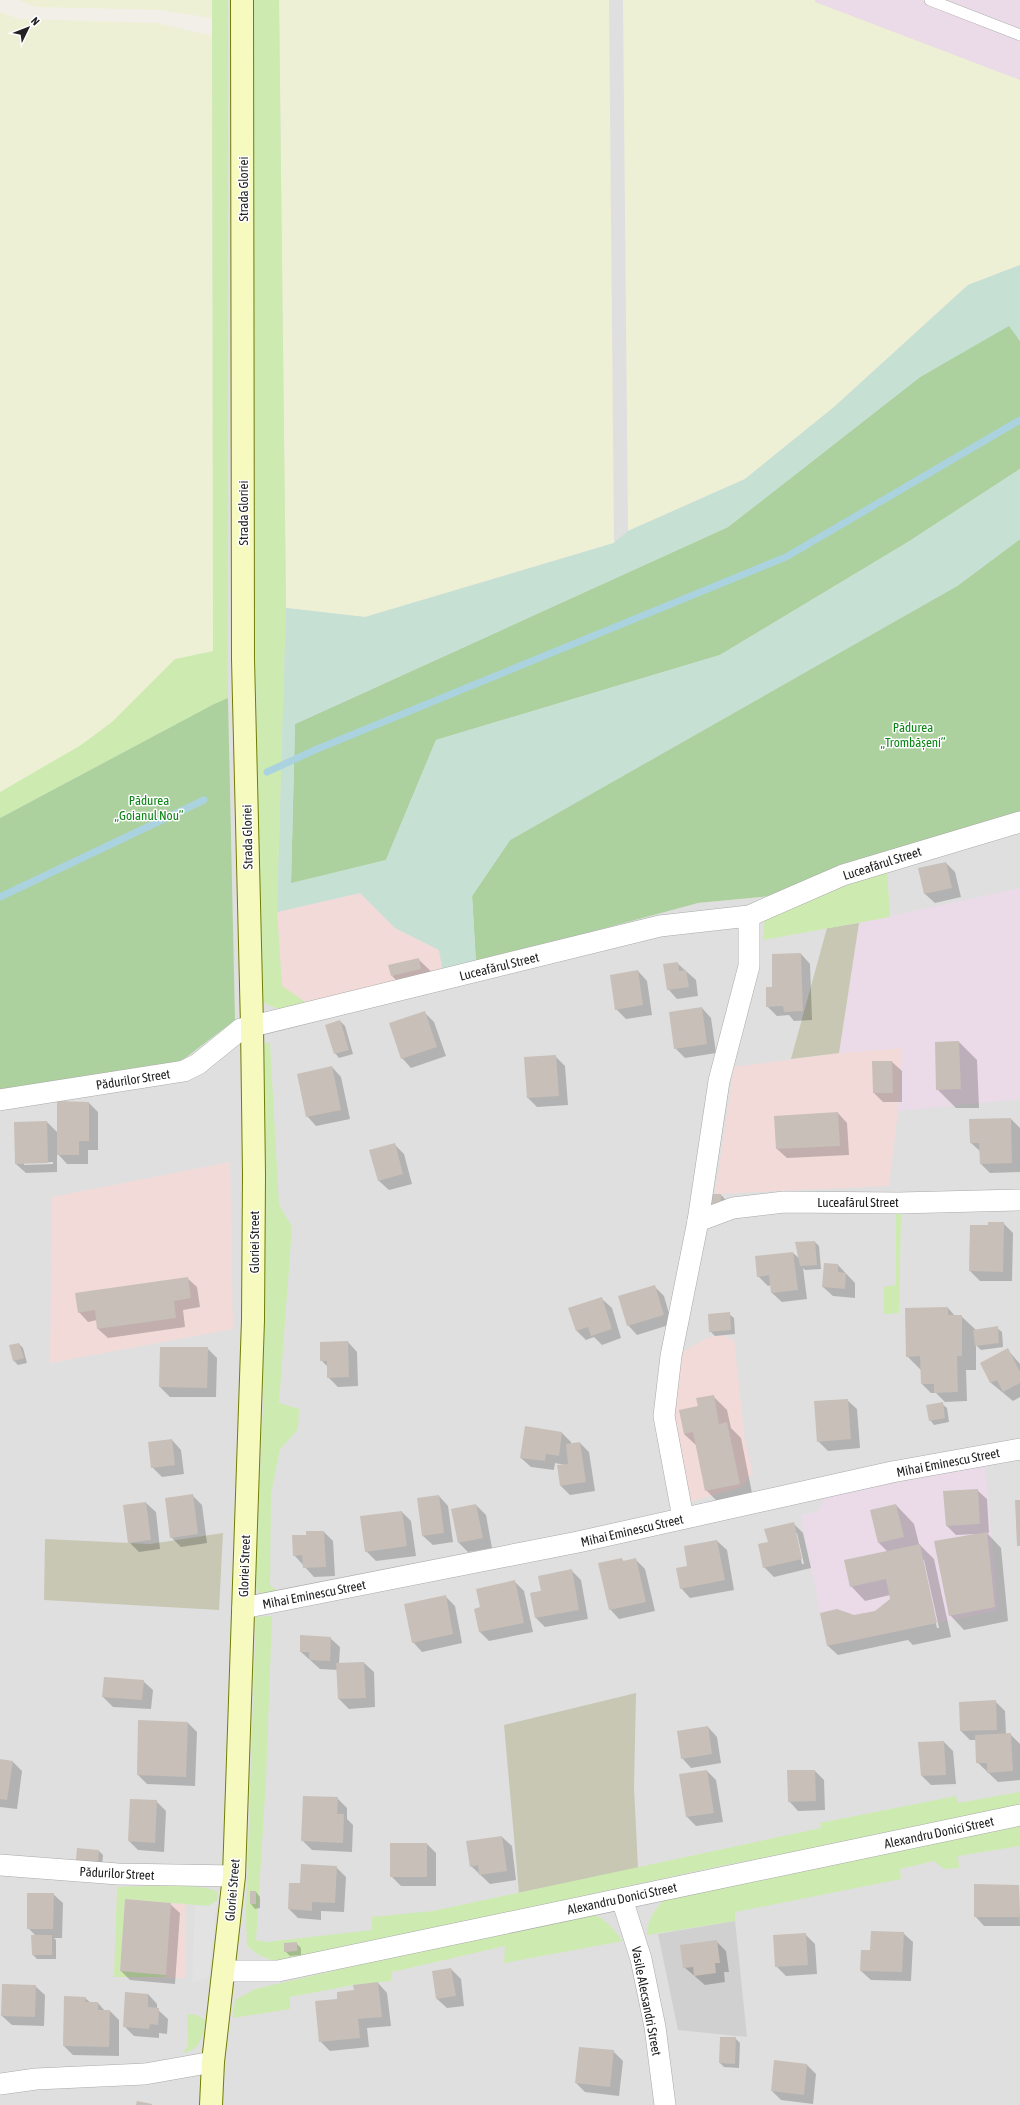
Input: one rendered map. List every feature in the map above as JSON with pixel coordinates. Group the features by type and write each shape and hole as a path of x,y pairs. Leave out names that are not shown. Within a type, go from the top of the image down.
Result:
{"street":[{"name":"Strada Gloriei","path":"242,0 243,659 252,1026"},
{"name":"Luceafărul Street","path":"252,1026 660,926 749,916 843,875 1020,822"},
{"path":"683,1518 664,1416 671,1356 698,1221 719,1081 749,966 749,916"},
{"name":"Pădurilor Street","path":"0,1100 184,1071 198,1064 241,1029 252,1026"},
{"name":"Gloriei Street","path":"211,2105 213,2062 234,1876 253,1320 254,1175 252,1026"},
{"name":"Luceafărul Street","path":"698,1221 732,1208 784,1202 1020,1200"},
{"name":"Mihai Eminescu Street","path":"243,1608 570,1544 892,1472 1020,1449"},
{"name":"Alexandru Donici Street","path":"224,1971 278,1971 1020,1815"},
{"name":"Pădurilor Street","path":"0,1865 118,1874 234,1876"},
{"name":"Vasile Alecsandri Street","path":"622,1899 641,1958 655,2027 665,2105"},
{"path":"0,2084 36,2079 145,2074 213,2062"}],"lane":[{"path":"930,0 1020,35"}],"shaded area":[{"path":"18,0 212,0 212,18 161,10 36,7"},
{"path":"212,0 1020,0 1020,539 957,586 698,903 771,896 1020,815 1020,2105 0,2105 0,1091 209,1041 213,651"},
{"path":"279,0 609,0 614,543 365,617 286,608"},
{"path":"623,0 815,0 815,2 1020,80 1020,265 968,285 834,407 745,479 628,531"},
{"path":"815,0 1020,0 1020,80 815,2"},
{"path":"0,12 19,19 157,23 212,36 213,651 175,659 113,722 81,745 0,792"},
{"path":"1020,265 1020,341 1009,326 920,377 728,527 295,724 291,883 386,860 436,740 720,655 908,542 1020,469 1020,539 957,586 510,840 472,896 476,963 443,973 439,950 395,928 360,893 277,912 286,608 365,617 614,543 628,531 745,479 834,407 968,285"},
{"path":"1020,888 1020,1099 898,1111 902,1048 839,1053 859,923"},
{"path":"360,893 395,928 439,950 443,973 308,1004 282,986 277,912"},
{"path":"859,923 839,1053 791,1059 827,928"},
{"path":"902,1048 898,1111 889,1186 715,1194 734,1067 839,1053"},
{"path":"230,1162 233,1329 50,1363 52,1197"},
{"path":"726,1335 727,1339 734,1339 745,1442 753,1473 741,1487 687,1503 671,1417 678,1354 709,1337"},
{"path":"985,1465 998,1610 827,1646 801,1516 819,1511 825,1497"},
{"path":"223,1533 219,1610 44,1600 45,1539 150,1544"},
{"path":"636,1693 634,1788 638,1868 519,1893 504,1725"},
{"path":"117,1887 185,1887 186,1978 114,1977"},
{"path":"217,1901 209,1977 192,1983 195,1905 208,1906"},
{"path":"735,1921 747,2037 678,2030 658,1934"}],"green space":[{"path":"212,0 228,0 228,698 212,705 0,818 0,792 81,745 112,722 175,659 213,651"},
{"path":"253,0 279,0 286,608 277,912 282,986 308,1004 280,1010 260,1001 255,590"},
{"path":"1009,325 1020,341 1020,469 908,542 720,655 436,740 386,860 291,884 295,724 728,527 920,377"},
{"name":"Pădurea „Trombășeni”","path":"1020,539 1020,815 771,896 698,903 476,963 472,896 510,840 957,586"},
{"name":"Pădurea „Goianul Nou”","path":"228,698 235,1020 180,1062 0,1091 0,818 212,705"},
{"path":"887,871 890,917 763,940 765,915"},
{"path":"270,1042 279,1205 292,1227 279,1403 299,1409 298,1429 280,1449 271,1494 270,1585 277,1591 259,1594 255,1586 263,1407 264,1044"},
{"path":"896,1211 901,1214 899,1313 884,1314 884,1287 896,1285"},
{"path":"272,1616 266,1780 256,1940 266,1942 372,1930 372,1917 433,1911 821,1828 820,1823 956,1796 958,1803 1020,1792 1020,1807 706,1869 278,1963 259,1955 247,1946 246,1916 256,1617"},
{"path":"1020,1826 1020,1846 958,1856 959,1868 944,1869 934,1861 900,1869 901,1879 735,1912 735,1921 647,1935 652,1915 666,1898"},
{"path":"184,1886 209,1889 217,1892 217,1901 208,1906 125,1899 120,1971 166,1975 165,1977 114,1977 117,1887"},
{"path":"583,1913 596,1916 606,1922 623,1941 504,1963 505,1946 392,1972 391,1981 353,1985 290,1997 290,2009 233,2018 235,2000 255,1989"},
{"path":"187,2014 197,2015 206,2021 200,2042 194,2049 183,2053 188,2045"}],"building":[{"path":"946,862 952,888 924,894 918,868"},
{"path":"801,953 803,1011 784,1012 783,1006 766,1007 766,987 772,987 772,954"},
{"path":"419,958 421,969 391,976 388,965"},
{"path":"678,962 679,971 686,970 689,987 667,990 663,964"},
{"path":"638,970 643,1005 615,1010 610,975"},
{"path":"702,1007 707,1044 674,1049 669,1012"},
{"path":"425,1011 437,1047 401,1059 389,1023"},
{"path":"340,1020 349,1050 334,1054 325,1025"},
{"path":"959,1041 961,1089 936,1090 935,1042"},
{"path":"556,1055 559,1096 527,1098 524,1057"},
{"path":"872,1061 892,1061 893,1093 873,1093"},
{"path":"332,1066 341,1110 306,1117 297,1074"},
{"path":"57,1101 89,1102 89,1141 79,1141 79,1155 57,1155"},
{"path":"838,1112 840,1146 776,1149 774,1116"},
{"path":"1011,1118 1012,1163 980,1164 979,1143 970,1143 969,1119"},
{"path":"47,1121 48,1163 15,1164 14,1122"},
{"path":"395,1143 403,1174 378,1181 369,1150"},
{"path":"711,1194 721,1194 721,1204 710,1204"},
{"path":"988,1222 1004,1222 1003,1272 969,1271 970,1225 988,1225"},
{"path":"815,1241 817,1265 800,1266 795,1242"},
{"path":"793,1252 798,1290 771,1293 769,1275 757,1277 755,1256"},
{"path":"824,1263 838,1264 838,1272 846,1273 845,1289 822,1287"},
{"path":"188,1277 191,1298 174,1301 176,1318 97,1329 95,1310 78,1313 75,1293"},
{"path":"655,1285 664,1315 627,1326 618,1296"},
{"path":"602,1297 612,1329 591,1336 588,1327 576,1331 568,1308"},
{"path":"948,1307 948,1315 962,1315 962,1356 957,1356 958,1392 934,1393 934,1384 921,1384 920,1356 906,1357 905,1308"},
{"path":"730,1312 731,1330 709,1332 708,1314"},
{"path":"998,1326 999,1343 975,1346 973,1330"},
{"path":"348,1341 349,1377 327,1378 327,1361 320,1361 320,1342"},
{"path":"19,1343 24,1358 13,1361 9,1345"},
{"path":"160,1347 208,1347 207,1388 159,1387"},
{"path":"1008,1348 1020,1372 1020,1383 1003,1392 997,1380 990,1383 980,1363"},
{"path":"714,1395 719,1424 727,1422 740,1484 705,1491 693,1432 684,1434 679,1410 698,1406 696,1398"},
{"path":"848,1399 851,1439 817,1442 814,1401"},
{"path":"943,1402 945,1418 929,1421 926,1405"},
{"path":"525,1426 562,1432 559,1456 546,1454 545,1461 520,1458"},
{"path":"172,1439 175,1465 151,1468 148,1442"},
{"path":"580,1442 586,1482 560,1486 557,1465 568,1464 566,1444"},
{"path":"978,1489 980,1524 946,1526 943,1491"},
{"path":"193,1494 198,1534 170,1538 165,1498"},
{"path":"439,1495 444,1533 422,1536 417,1498"},
{"path":"1015,1500 1020,1500 1020,1546 1017,1546"},
{"path":"146,1502 151,1540 128,1543 123,1505"},
{"path":"476,1504 483,1538 458,1543 451,1509"},
{"path":"896,1504 904,1537 878,1543 870,1510"},
{"path":"402,1511 407,1546 365,1552 360,1516"},
{"path":"794,1522 802,1559 763,1568 758,1544 768,1542 764,1529"},
{"path":"306,1531 324,1531 326,1567 303,1568 302,1555 293,1556 292,1535 306,1535"},
{"path":"987,1532 995,1607 949,1616 934,1541"},
{"path":"717,1540 725,1580 680,1589 676,1568 687,1566 684,1546"},
{"path":"920,1544 937,1623 827,1646 820,1613 837,1609 854,1615 875,1611 890,1599 886,1579 850,1587 844,1560"},
{"path":"622,1558 623,1561 636,1558 646,1602 609,1610 598,1563"},
{"path":"572,1569 579,1610 535,1618 530,1593 541,1591 538,1576"},
{"path":"515,1580 524,1623 479,1632 474,1609 480,1607 476,1589"},
{"path":"446,1595 453,1634 412,1643 404,1604"},
{"path":"300,1635 331,1637 330,1661 309,1660 309,1652 300,1652"},
{"path":"364,1662 366,1698 338,1699 336,1663"},
{"path":"104,1677 144,1680 142,1700 102,1697"},
{"path":"996,1700 997,1730 960,1731 959,1702"},
{"path":"138,1720 188,1722 186,1777 137,1775"},
{"path":"708,1726 712,1754 681,1759 677,1731"},
{"path":"1011,1733 1013,1771 987,1773 987,1763 976,1763 975,1735"},
{"path":"944,1741 946,1775 921,1776 918,1742"},
{"path":"0,1759 13,1761 7,1800 0,1799"},
{"path":"707,1770 714,1813 686,1817 679,1774"},
{"path":"787,1770 815,1770 816,1801 788,1802"},
{"path":"303,1796 338,1797 337,1814 344,1814 343,1843 301,1841"},
{"path":"130,1799 157,1800 155,1843 128,1841"},
{"path":"502,1836 507,1871 479,1875 478,1865 470,1867 466,1841"},
{"path":"390,1843 427,1843 427,1877 390,1877"},
{"path":"77,1848 99,1850 98,1862 76,1860"},
{"path":"301,1864 337,1866 335,1903 312,1902 312,1911 288,1909 289,1883 300,1883"},
{"path":"974,1884 1019,1885 1019,1917 974,1917"},
{"path":"250,1891 256,1891 256,1904 250,1904"},
{"path":"27,1893 54,1893 53,1929 27,1929"},
{"path":"125,1899 171,1903 166,1975 120,1971"},
{"path":"871,1931 904,1932 902,1972 860,1971 861,1950 870,1950"},
{"path":"806,1933 808,1965 775,1967 773,1935"},
{"path":"31,1935 52,1935 52,1955 32,1955"},
{"path":"717,1940 720,1963 715,1963 716,1973 694,1976 693,1967 683,1968 680,1945"},
{"path":"297,1942 297,1951 284,1952 284,1943"},
{"path":"451,1968 456,1996 436,1999 432,1971"},
{"path":"378,1982 382,2017 358,2019 360,2038 319,2042 315,2001 337,1999 337,1992 354,1990 353,1985"},
{"path":"2,1984 36,1985 35,2017 1,2016"},
{"path":"125,1992 148,1994 148,2007 159,2008 158,2025 150,2024 149,2029 123,2027"},
{"path":"64,1996 86,1997 85,2002 98,2002 98,2010 110,2010 109,2047 63,2046"},
{"path":"720,2037 736,2037 735,2064 719,2063"},
{"path":"579,2047 614,2050 610,2087 575,2083"},
{"path":"774,2060 807,2064 804,2095 771,2091"},
{"path":"137,2101 152,2104 152,2105 136,2105"}],"waterway":[{"path":"267,772 317,749 786,557 1020,420"},
{"path":"0,897 204,800"}]}
